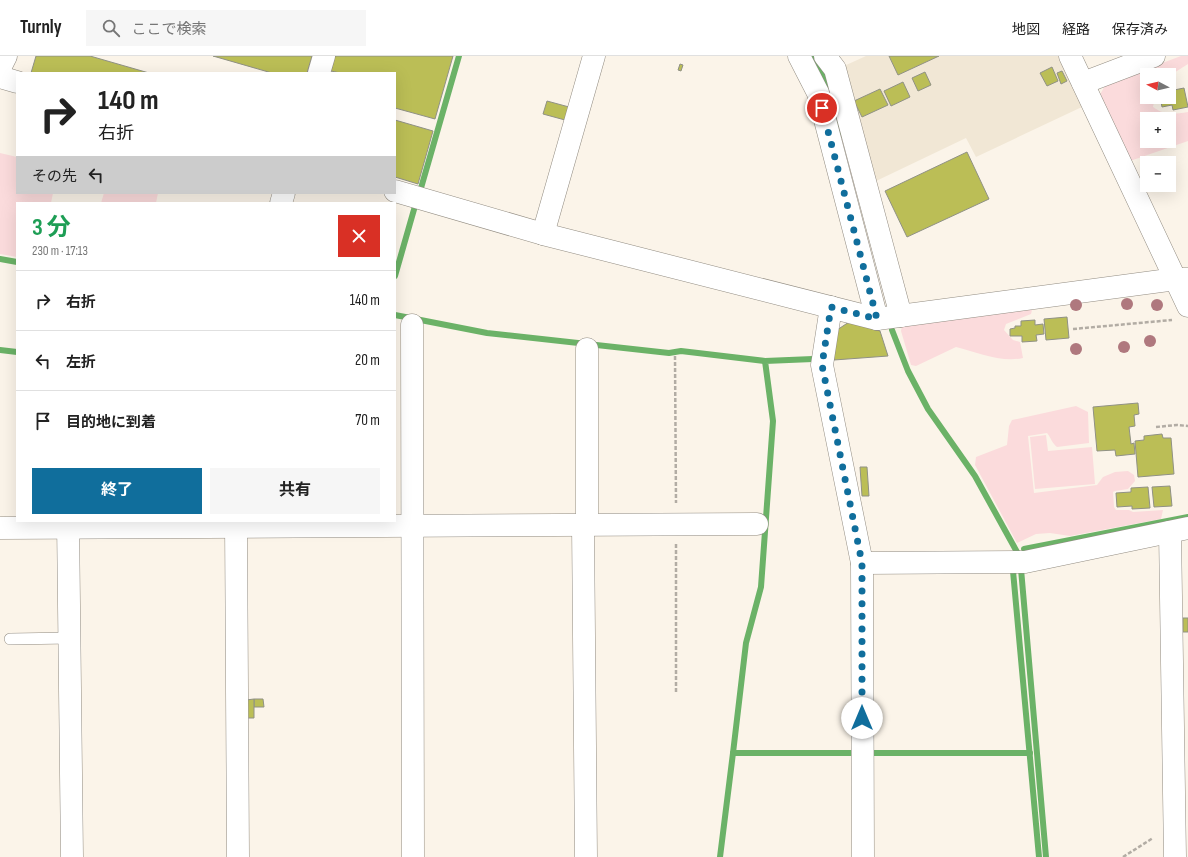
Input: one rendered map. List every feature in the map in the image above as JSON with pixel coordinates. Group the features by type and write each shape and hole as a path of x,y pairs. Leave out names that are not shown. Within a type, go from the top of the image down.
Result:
{"street":[{"path":"0,68 6,56"},
{"path":"319,72 324,56"},
{"path":"543,234 594,56"},
{"path":"799,56 818,93 877,319"},
{"path":"825,56 835,69 901,316"},
{"path":"1070,56 1182,279 1180,313"},
{"path":"1083,83 1154,56"},
{"path":"0,77 16,82"},
{"path":"396,191 543,234 877,319 1182,279"},
{"path":"831,307 822,365 862,563 863,857"},
{"path":"412,325 413,857"},
{"path":"586,349 586,857"},
{"path":"0,528 69,524 412,526 757,524"},
{"path":"69,524 72,857"},
{"path":"236,524 238,857"},
{"path":"862,563 1025,562 1179,530 1175,857"}],"lane":[{"path":"10,640 70,638"}],"path":[{"path":"1073,329 1180,313"},
{"path":"1156,427 1178,425 1188,426"}],"shaded area":[{"path":"866,56 1061,56 1084,106 976,157 966,138 874,182 844,66"},
{"path":"1181,56 1188,56 1188,64 1176,72 1176,68 1149,68"},
{"path":"1140,71 1140,104 1154,104 1153,107 1162,112 1140,112 1140,148 1168,148 1144,156 1140,156 1140,158 1130,161 1098,98 1106,84"},
{"path":"1188,112 1188,141 1176,145 1176,114"},
{"path":"0,153 16,157 16,194 53,194 51,202 16,202 16,257 0,254"},
{"path":"104,194 158,194 156,202 101,202"},
{"path":"1027,307 1032,310 1031,314 1006,324 1004,330 1013,340 1020,342 1023,358 998,358 956,347 916,366 911,365 901,331 902,326"},
{"path":"1076,406 1088,412 1089,443 1057,447 1047,433 1028,436 1034,493 1097,485 1103,477 1115,472 1128,471 1134,475 1135,481 1128,489 1113,492 1114,507 1116,510 1129,510 1133,512 1163,510 1161,519 1070,536 1050,533 1036,534 1017,543 975,465 976,457 1007,445 1009,426 1012,420"},
{"path":"1046,435 1048,451 1092,447 1095,484 1035,489 1030,437"}],"building":[{"path":"36,56 90,56 146,72 31,72"},
{"path":"213,56 312,56 307,72 269,72"},
{"path":"335,56 453,56 435,119 396,108 396,72 331,71"},
{"path":"889,56 939,56 898,75"},
{"path":"680,64 683,65 681,71 678,70"},
{"path":"1052,67 1058,81 1047,86 1040,73"},
{"path":"1062,71 1067,81 1061,84 1057,73"},
{"path":"925,72 931,85 918,91 912,78"},
{"path":"903,82 910,97 891,106 884,91"},
{"path":"1184,88 1188,107 1173,110 1172,105 1162,107 1161,104 1176,104 1176,90"},
{"path":"880,89 888,105 862,117 854,101"},
{"path":"547,101 569,107 565,120 543,114"},
{"path":"396,120 433,131 418,184 396,177"},
{"path":"967,152 989,199 907,237 885,191"},
{"path":"1067,317 1069,338 1046,340 1044,319"},
{"path":"1035,320 1035,325 1043,324 1044,334 1036,335 1037,341 1022,342 1022,336 1010,336 1010,329 1015,328 1015,326 1021,326 1021,321"},
{"path":"849,322 880,331 888,356 834,360 837,330"},
{"path":"1138,403 1139,414 1134,415 1135,426 1129,427 1131,444 1134,443 1135,454 1116,456 1115,450 1097,451 1093,407"},
{"path":"1162,434 1163,438 1171,438 1174,474 1138,477 1135,441 1144,440 1144,436"},
{"path":"860,467 867,467 869,496 862,496"},
{"path":"1170,486 1172,506 1154,507 1152,487"},
{"path":"1148,487 1150,508 1132,509 1132,506 1117,507 1116,493 1131,492 1131,488"},
{"path":"1183,618 1188,618 1188,632 1183,632"},
{"path":"254,699 263,699 264,707 254,707"},
{"path":"254,699 254,718 246,718 246,700"}],"waterway":[{"path":"421,188 459,56"},
{"path":"813,56 822,71 830,93 840,135"},
{"path":"396,272 415,206"},
{"path":"0,259 16,262"},
{"path":"396,315 487,333 669,353 681,351 765,361"},
{"path":"892,330 908,371 928,409 975,476 1017,552"},
{"path":"0,350 16,352"},
{"path":"733,753 746,643 761,587 773,421 765,361 813,359"},
{"path":"1024,549 1188,517"},
{"path":"1039,857 1013,571 1021,569 1046,857"},
{"path":"720,857 733,753 853,753"},
{"path":"870,753 1030,753"}],"route":[{"path":"822,108 877,319 831,307 822,365 862,563 862,718"}]}
